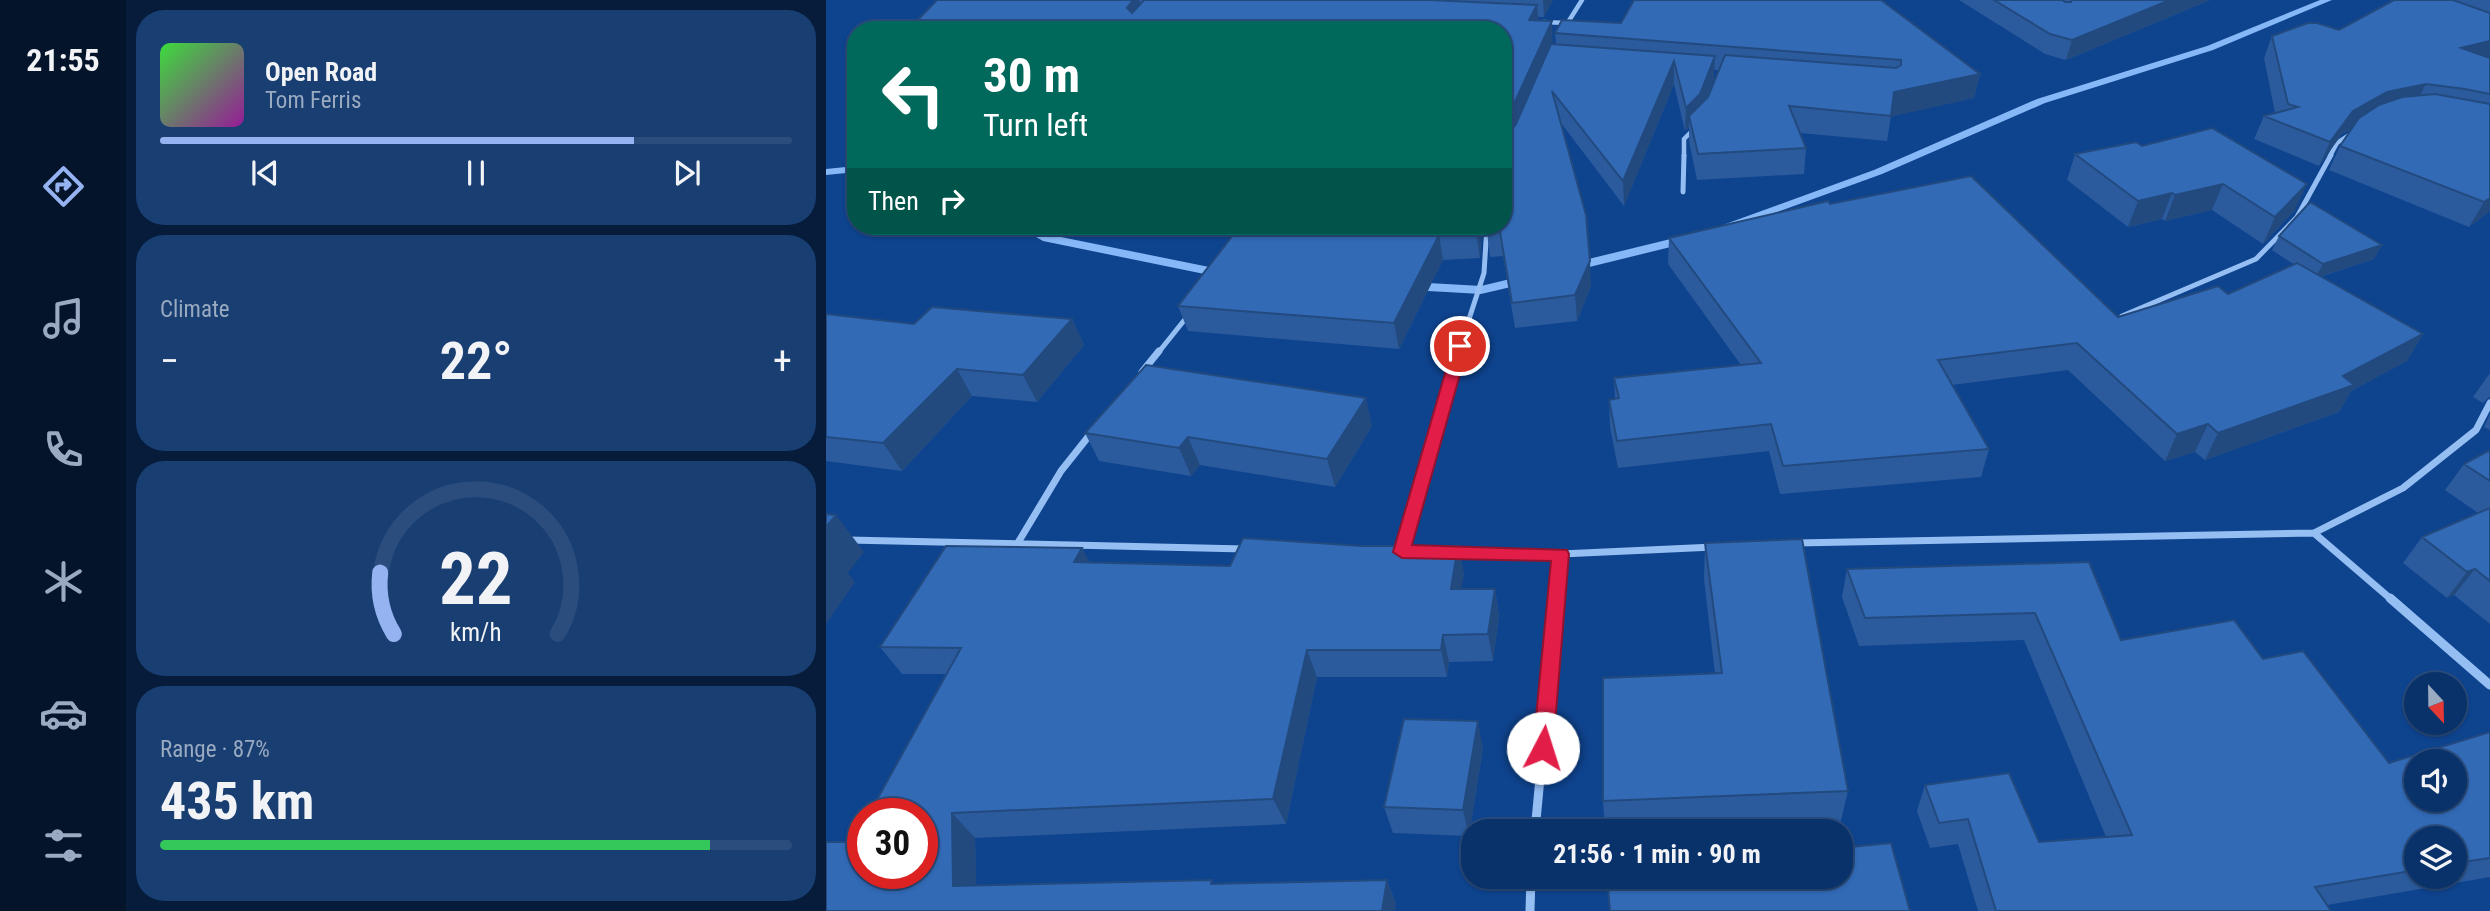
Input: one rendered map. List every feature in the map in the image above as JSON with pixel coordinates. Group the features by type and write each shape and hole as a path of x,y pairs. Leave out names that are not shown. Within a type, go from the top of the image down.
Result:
{"street":[{"path":"1561,36 1582,0"},
{"path":"1540,22 1567,23"},
{"path":"1683,192 1684,139 1703,120"},
{"path":"2108,322 2256,259 2297,217 2337,143 2359,128"},
{"path":"1402,552 1445,394 1483,273 1486,235"},
{"path":"1137,378 1194,308"},
{"path":"1789,544 2315,533 2403,488 2476,430 2490,403"},
{"path":"1016,546 1060,471 1094,430"},
{"path":"2315,533 2490,685"},
{"path":"839,540 1016,546 1250,549"},
{"path":"1441,552 1561,554 1722,547"},
{"path":"1388,552 1415,552"},
{"path":"1536,819 1561,554"},
{"path":"1530,911 1531,889"}],"building":[{"path":"937,0 1133,0 1127,8 1132,13 1144,0 1429,0 1537,5 1529,20 1552,21 1512,108 1512,21 917,21"},
{"path":"1634,0 1881,0 1980,74 1894,92 1891,116 1789,106 1806,148 1698,154 1689,116 1708,97 1725,55 1896,68 1901,65 1901,60 1555,33 1562,20 1621,23"},
{"path":"1994,0 2170,0 2072,40 2050,34"},
{"path":"2394,0 2453,0 2490,13 2490,41 2461,48 2490,58 2490,94 2426,84 2387,92 2353,111 2330,142 2264,116 2298,107 2288,104 2272,36 2308,23 2339,30"},
{"path":"1551,44 1715,56 1700,94 1686,108 1674,61 1623,181 1552,91 1586,215 1590,261 1575,295 1512,303 1501,235 1512,235 1512,129"},
{"path":"2435,94 2490,104 2490,198 2484,202 2340,146 2359,118 2379,105 2402,97"},
{"path":"2212,128 2307,184 2275,217 2223,184 2138,201 2075,154 2136,142 2142,146"},
{"path":"1971,176 2118,317 2218,286 2228,294 2297,263 2423,334 2343,376 2354,385 2218,433 2208,424 2177,434 2077,343 1938,360 1989,449 1783,466 1771,424 1617,441 1609,400 1619,398 1614,378 1761,363 1669,238 1828,201 1830,204"},
{"path":"2310,202 2382,245 2323,264 2279,236"},
{"path":"1233,235 1439,235 1394,323 1178,306"},
{"path":"932,307 1072,319 1023,375 957,369 883,443 826,437 826,314 914,324"},
{"path":"1146,365 1366,398 1327,459 1188,437 1179,448 1085,433"},
{"path":"2490,450 2490,481 2464,464"},
{"path":"2490,508 2490,581 2475,569 2467,572 2422,537"},
{"path":"826,514 836,515 826,527"},
{"path":"1243,538 1361,546 1458,546 1451,589 1495,589 1488,634 1443,635 1441,650 1307,650 1273,799 952,813 953,886 1212,880 1211,884 1387,880 1382,911 826,911 826,842 847,842 847,889 938,889 938,798 878,798 961,648 880,647 946,546 1082,548 1074,562 1230,566"},
{"path":"1802,539 1848,791 1603,801 1603,678 1722,673 1705,543"},
{"path":"2089,562 2121,640 2234,620 2263,659 2303,651 2389,763 2404,758 2404,812 2467,812 2467,749 2435,749 2490,732 2490,858 2467,861 2467,826 2404,826 2404,872 2315,887 2331,911 1996,911 1968,819 1939,823 1925,785 2009,773 2039,842 2132,835 2035,613 1865,618 1847,569"},
{"path":"1404,719 1478,721 1463,810 1384,807"},
{"path":"1891,843 1910,911 1610,911 1608,889 1853,889 1853,847"}],"waterway":[{"path":"1715,230 1878,172 2041,101 2210,48 2328,0"},
{"path":"826,172 847,170"},
{"path":"1041,235 1224,274"},
{"path":"1569,268 1687,239"},
{"path":"1411,286 1481,290 1527,279"}],"route":[{"path":"1460,346 1402,552 1561,554 1543,748"}]}
